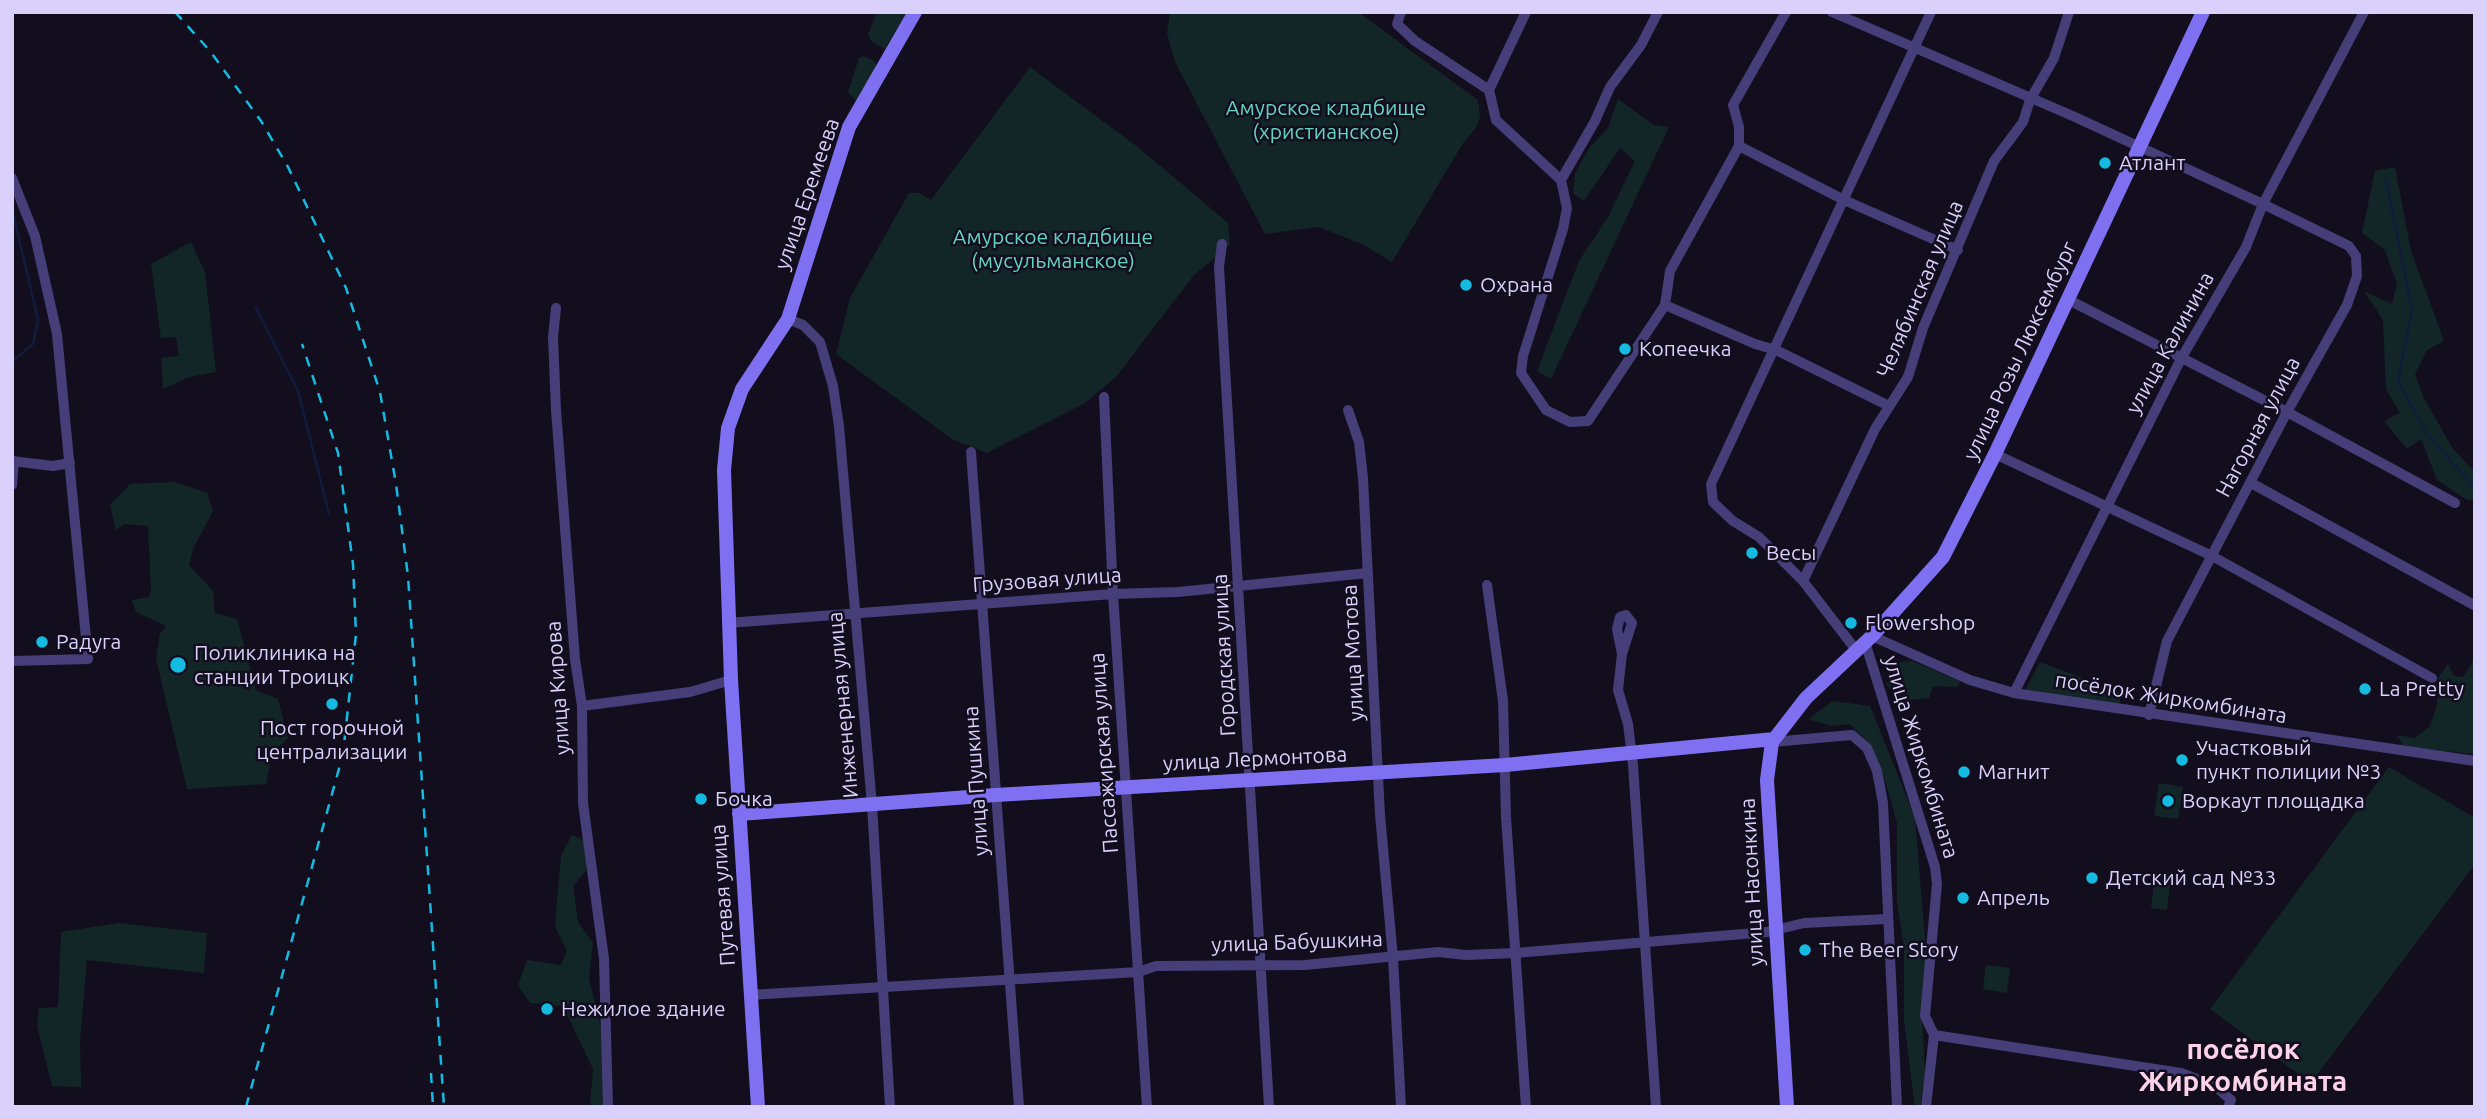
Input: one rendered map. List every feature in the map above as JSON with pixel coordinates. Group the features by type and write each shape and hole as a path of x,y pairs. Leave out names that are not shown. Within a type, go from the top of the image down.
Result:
{"street":[{"name":"улица Еремеева","path":"788,319 849,127 915,12"},
{"path":"1401,12 1397,24 1415,41 1489,90"},
{"path":"1526,12 1489,90 1496,120 1561,180 1567,208 1563,229 1523,356 1521,373 1546,410 1570,422 1588,421 1665,305 1670,271 1738,146 1739,127 1733,105 1786,12"},
{"path":"1561,180 1611,87 1641,45 1658,12"},
{"name":"Нагорная улица","path":"1832,12 2030,100 2075,117 2263,204 2349,246 2358,264 2354,290 2347,306 2287,412 2167,641 2149,715"},
{"path":"1865,642 1756,534 1733,521 1713,502 1710,484 1916,50 1931,12"},
{"name":"Челябинская улица","path":"1803,581 1889,406 1908,377 1923,328 1994,161 2022,122 2030,100 2054,58 2069,12"},
{"name":"улица Калинина","path":"2014,693 2182,357 2246,247 2263,204 2364,12"},
{"name":"улица Розы Люксембург","path":"1829,676 1865,642 1942,557 1995,454 2139,148 2198,14"},
{"path":"1738,146 1844,200 1958,250"},
{"path":"12,178 34,236 51,297 88,659 12,661"},
{"name":"Городская улица","path":"1222,243 1219,267 1269,1107"},
{"path":"2067,299 2287,412 2455,503"},
{"path":"1665,305 1755,344 1776,349 1889,406"},
{"name":"улица Кирова","path":"556,308 553,337 556,410 575,659 583,706 582,784 601,923 608,1048 608,1107"},
{"name":"Инженерная улица","path":"788,319 803,325 820,342 833,386 872,804 890,1107"},
{"name":"Путевая улица","path":"758,1107 738,814 728,623 724,470 728,428 741,389 788,319"},
{"name":"Пассажирская улица","path":"1104,397 1113,594 1147,1107"},
{"name":"улица Мотова","path":"1348,410 1355,425 1362,466 1401,1107"},
{"name":"улица Пушкина","path":"971,452 1019,1107"},
{"path":"1995,454 2212,556 2432,678"},
{"path":"12,485 13,461 53,466 70,463"},
{"path":"2252,483 2474,605"},
{"name":"Грузовая улица","path":"728,623 1240,586 1368,573"},
{"path":"1487,585 1503,701 1515,953 1526,1107"},
{"name":"посёлок Жиркомбината","path":"1865,642 2014,693 2475,761"},
{"name":"улица Жиркомбината","path":"1865,642 1936,867 1937,884 1925,1016 1934,1035 1926,1107"},
{"path":"1622,654 1618,690 1628,724 1632,755 1656,1107"},
{"name":"улица Насонкина","path":"1787,1107 1767,780 1773,741 1792,713 1829,676"},
{"path":"583,706 690,692 731,680"},
{"path":"1773,741 1843,733 1855,737 1867,748 1877,771 1883,803 1897,1107"},
{"name":"улица Лермонтова","path":"738,814 996,794 1505,765 1773,741"},
{"name":"улица Бабушкина","path":"750,995 1138,972 1156,966 1306,965 1438,952 1466,955 1515,953 1645,942 1804,923 1887,919"},
{"path":"1934,1035 2181,1073 2215,1086 2230,1103"}],"green space":[{"path":"877,12 907,12 885,49 872,42 868,34"},
{"name":"Амурское кладбище (христианское)","path":"1170,12 1358,12 1478,100 1480,119 1475,129 1463,143 1392,262 1364,245 1319,227 1265,234 1175,62 1167,33"},
{"path":"863,56 873,60 877,66 856,101 848,92 859,58"},
{"name":"Амурское кладбище (мусульманское)","path":"1030,67 1139,148 1228,223 1230,245 1194,275 1116,377 1085,403 987,453 952,439 836,354 850,298 909,193 919,193 931,200"},
{"path":"1618,99 1654,125 1669,127 1551,379 1537,371 1579,261 1607,219 1635,161 1620,148 1584,201 1573,194 1575,173 1590,147 1608,128"},
{"path":"2395,167 2411,251 2444,341 2427,350 2415,375 2424,398 2453,449 2475,472 2475,500 2467,500 2437,480 2421,439 2407,449 2384,421 2400,413 2386,389 2383,320 2364,291 2392,304 2397,284 2385,250 2362,233 2375,171"},
{"path":"191,242 205,272 216,372 189,377 163,389 161,358 179,356 176,337 161,338 151,264"},
{"path":"175,482 207,493 213,511 193,549 189,565 213,591 215,613 237,619 256,690 278,699 288,738 272,753 266,784 187,789 156,659 160,633 166,626 136,612 132,600 149,597 151,592 148,526 124,524 116,530 110,505 130,484"},
{"path":"2475,658 2475,754 2404,747 2397,735 2415,738 2430,726 2437,705 2438,678 2448,664 2454,676 2463,677"},
{"path":"1912,661 1960,681 1958,687 1933,686 1929,698 1899,701 1886,684 1900,662"},
{"path":"2040,662 2120,692 2120,707 2025,690"},
{"path":"1833,701 1870,706 1915,818 1927,963 1922,1019 1925,1073 1920,1107 1915,1107 1904,1020 1904,947 1897,902 1897,823 1884,777 1866,740 1850,724 1832,726 1808,719"},
{"path":"2389,767 2475,818 2475,864 2311,1083 2210,1009"},
{"name":"Воркаут площадка","path":"2159,783 2183,787 2178,819 2154,816"},
{"path":"572,835 586,841 590,866 573,886 578,922 593,943 589,978 602,1032 612,1107 590,1107 593,1069 563,1006 530,1003 518,985 527,960 561,965 567,951 555,926 561,856"},
{"path":"2155,875 2171,877 2167,910 2151,908"},
{"path":"119,923 207,933 204,973 87,960 80,1040 81,1087 52,1086 37,1026 39,1008 58,1007 61,932"},
{"path":"1986,965 2010,968 2007,993 1983,989"}],"waterway":[{"path":"2386,179 2412,310 2398,381 2427,434 2475,488"},
{"path":"12,209 38,320 33,344 12,362"},
{"path":"255,306 298,391 329,514"}],"railway":[{"path":"175,12 210,51 261,121 288,167 346,288 380,392 408,576 444,1107"},
{"path":"246,1107 343,754 356,634 353,564 338,453 302,344"},
{"path":"431,1073 433,1107"}],"place":[{"name":"Атлант","path":"2105,163"},
{"name":"Охрана","path":"1466,285"},
{"name":"Копеечка","path":"1625,349"},
{"name":"Весы","path":"1752,553"},
{"name":"Flowershop","path":"1851,623"},
{"name":"Радуга","path":"42,642"},
{"name":"Поликлиника на станции Троицк","path":"178,665"},
{"name":"La Pretty","path":"2365,689"},
{"name":"Пост горочной централизации","path":"332,704"},
{"name":"Участковый пункт полиции №3","path":"2182,760"},
{"name":"Магнит","path":"1964,772"},
{"name":"Бочка","path":"701,799"},
{"name":"Воркаут площадка","path":"2168,801"},
{"name":"Детский сад №33","path":"2092,878"},
{"name":"Апрель","path":"1963,898"},
{"name":"The Beer Story","path":"1805,950"},
{"name":"Нежилое здание","path":"547,1009"}],"district":[{"name":"посёлок Жиркомбината","path":"2243,1066"}]}
